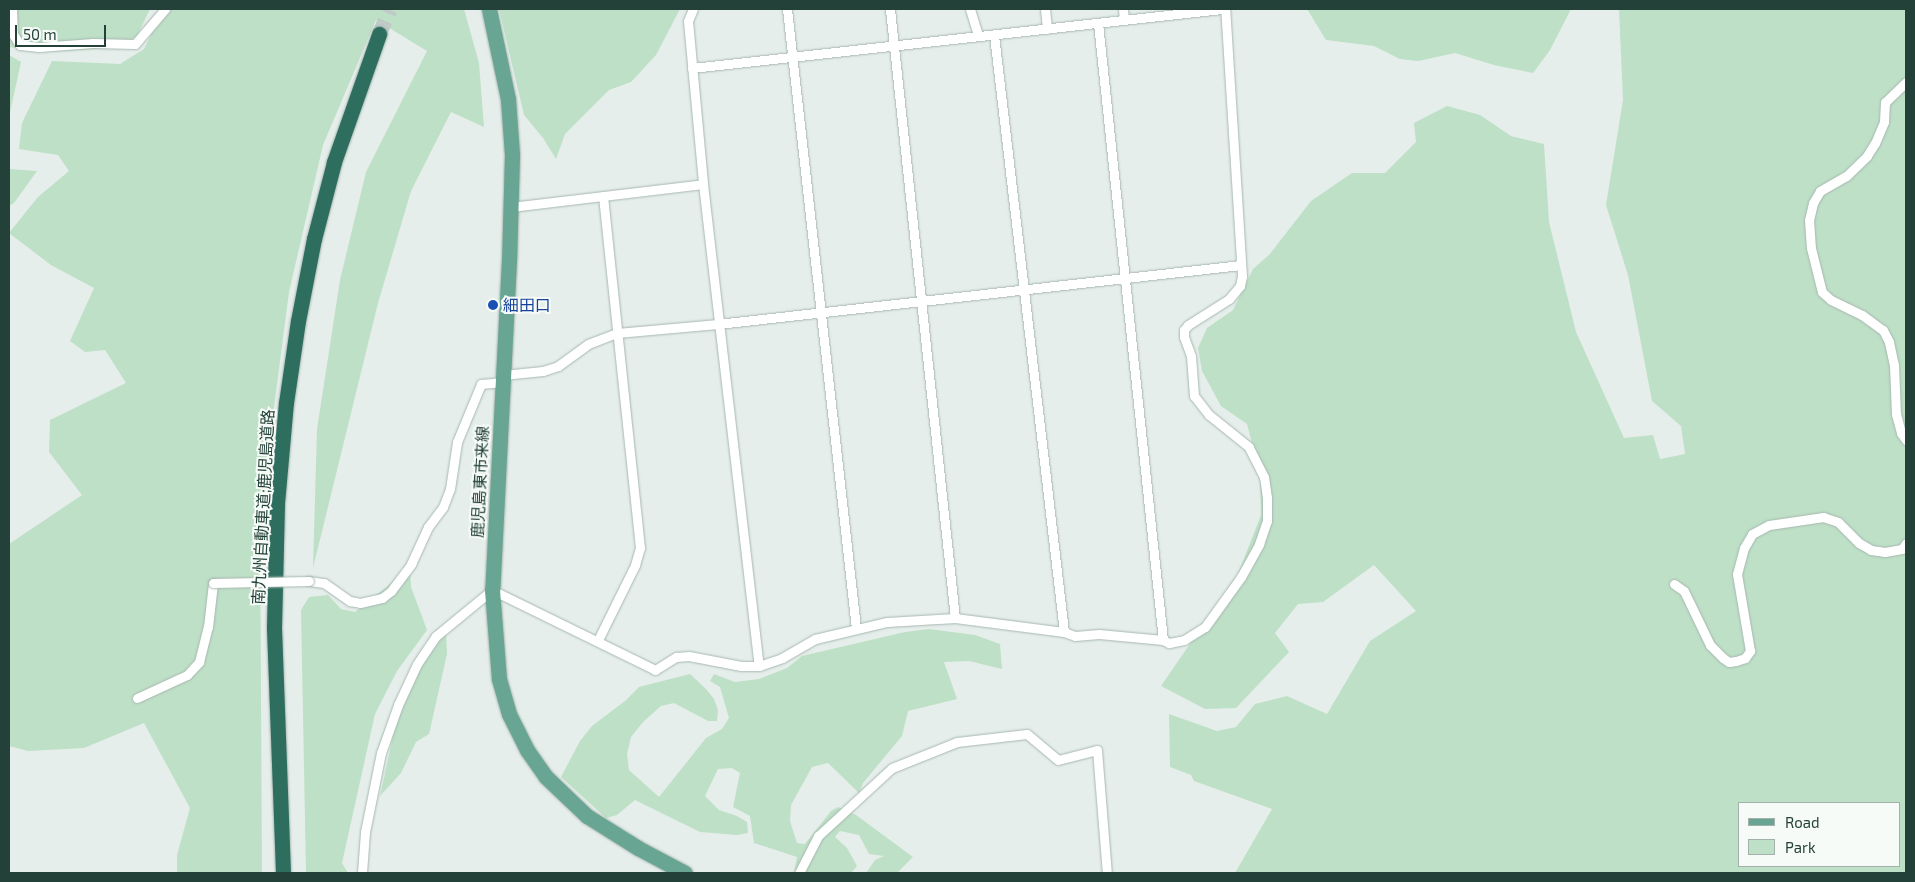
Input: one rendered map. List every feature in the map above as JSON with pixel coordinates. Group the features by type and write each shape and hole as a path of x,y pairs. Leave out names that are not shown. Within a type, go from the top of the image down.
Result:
{"highway":[{"name":"南九州自動車道;鹿児島道路","path":"283,873 274,627 277,504 286,403 298,321 314,239 334,162 379,34"}],"main road":[{"name":"鹿児島東市来線","path":"488,9 508,99 512,155 492,590 499,679 509,714 527,750 546,777 587,816 638,848 685,873"}],"street":[{"path":"12,9 13,34 20,45 39,47 134,44 165,9"},
{"path":"693,9 688,21 703,184 759,666"},
{"path":"787,9 819,312 856,628"},
{"path":"890,9 955,618"},
{"path":"970,9 978,36"},
{"path":"1045,9 1047,28"},
{"path":"1123,9 1124,20"},
{"path":"362,873 366,832 381,754 398,705 417,664 436,636 492,590 598,640 655,670 676,657 689,656 741,666 759,666 782,658 815,639 856,628 887,622 955,618 1064,632 1075,636 1099,634 1163,640 1169,643 1184,640 1205,627 1241,577 1259,544 1267,521 1267,498 1264,477 1249,447 1210,415 1194,396 1191,356 1184,337 1184,330 1188,325 1229,300 1240,286 1241,265 1223,9 692,68"},
{"path":"1098,23 1163,640"},
{"path":"994,35 1064,632"},
{"path":"1906,82 1885,102 1884,122 1875,143 1866,156 1846,176 1820,191 1813,204 1809,220 1811,248 1822,292 1831,300 1862,315 1883,330 1889,342 1894,365 1896,414 1901,433 1906,440"},
{"path":"511,207 703,184"},
{"path":"598,640 635,565 640,548 603,196"},
{"path":"137,698 187,675 199,662 208,627 213,583 324,583 350,601 360,603 382,598 391,591 411,564 428,527 443,507 450,489 457,442 481,384 558,366 588,344 618,333 718,324 1241,265"},
{"path":"1674,584 1684,591 1710,645 1729,662 1736,661 1745,658 1750,651 1737,574 1744,548 1752,534 1769,525 1823,517 1838,522 1859,543 1871,550 1885,552 1902,549 1906,543"},
{"path":"799,873 818,836 892,768 957,742 1027,734 1058,760 1097,750 1107,873"}],"green space":[{"path":"9,9 150,9 137,36 118,48 42,52 9,47"},
{"path":"164,9 464,9 479,63 484,127 451,112 411,191 378,303 313,568 317,429 340,280 366,172 427,51 376,20 323,145 289,292 260,515 262,873 177,873 177,855 190,808 144,723 84,748 28,751 9,746 9,544 82,495 49,452 50,420 126,383 105,350 85,352 70,341 94,288 51,265 9,233 38,197 69,171 58,155 19,149 22,123 52,61 120,64 144,49"},
{"path":"499,9 680,9 656,55 631,82 609,90 565,134 556,159 543,138 524,115"},
{"path":"1307,9 1571,9 1550,50 1533,73 1494,65 1455,53 1418,61 1400,59 1374,46 1326,40"},
{"path":"1619,9 1906,9 1906,873 1235,873 1272,809 1194,781 1191,775 1170,767 1169,714 1217,731 1236,727 1255,704 1287,696 1327,714 1370,641 1416,611 1374,565 1323,602 1298,604 1275,633 1289,652 1236,708 1205,709 1161,686 1238,574 1261,515 1260,474 1247,424 1221,406 1202,371 1198,348 1207,328 1233,310 1253,269 1269,255 1311,201 1352,173 1385,173 1416,142 1414,123 1447,106 1480,115 1511,136 1544,144 1549,222 1576,332 1624,438 1653,435 1660,459 1685,454 1681,426 1652,401 1628,275 1606,205 1623,100"},
{"path":"9,55 21,62 9,117"},
{"path":"9,169 37,171 14,203 9,206"},
{"path":"410,568 411,587 427,630 397,671 375,714 342,863 348,873 306,873 301,610 309,597 328,595 341,609 355,612"},
{"path":"929,629 975,635 1000,644 1002,669 969,661 944,662 957,699 908,711 902,736 863,783 859,793 828,763 812,767 791,805 790,821 797,843 805,844 831,811 838,807 856,815 913,857 897,873 866,873 875,860 884,856 869,854 859,835 840,831 835,837 847,848 857,866 851,873 794,873 797,857 754,843 750,816 733,807 740,773 732,768 718,769 705,796 719,810 737,816 747,822 748,833 737,835 700,832 635,800 617,815 606,818 561,777 580,741 592,726 625,701 639,687 690,674 714,699 718,710 717,721 708,721 674,703 661,706 643,722 631,737 627,754 629,770 659,797 706,738 722,729 729,718 720,687 710,681 714,674 735,682 759,679 787,668 802,656 905,632"},
{"path":"446,633 447,654 429,734 416,742 401,773 380,796 397,718 421,662"}],"tunnel":[{"path":"379,34 390,9"}],"place":[{"name":"細田口","path":"493,305"}]}
